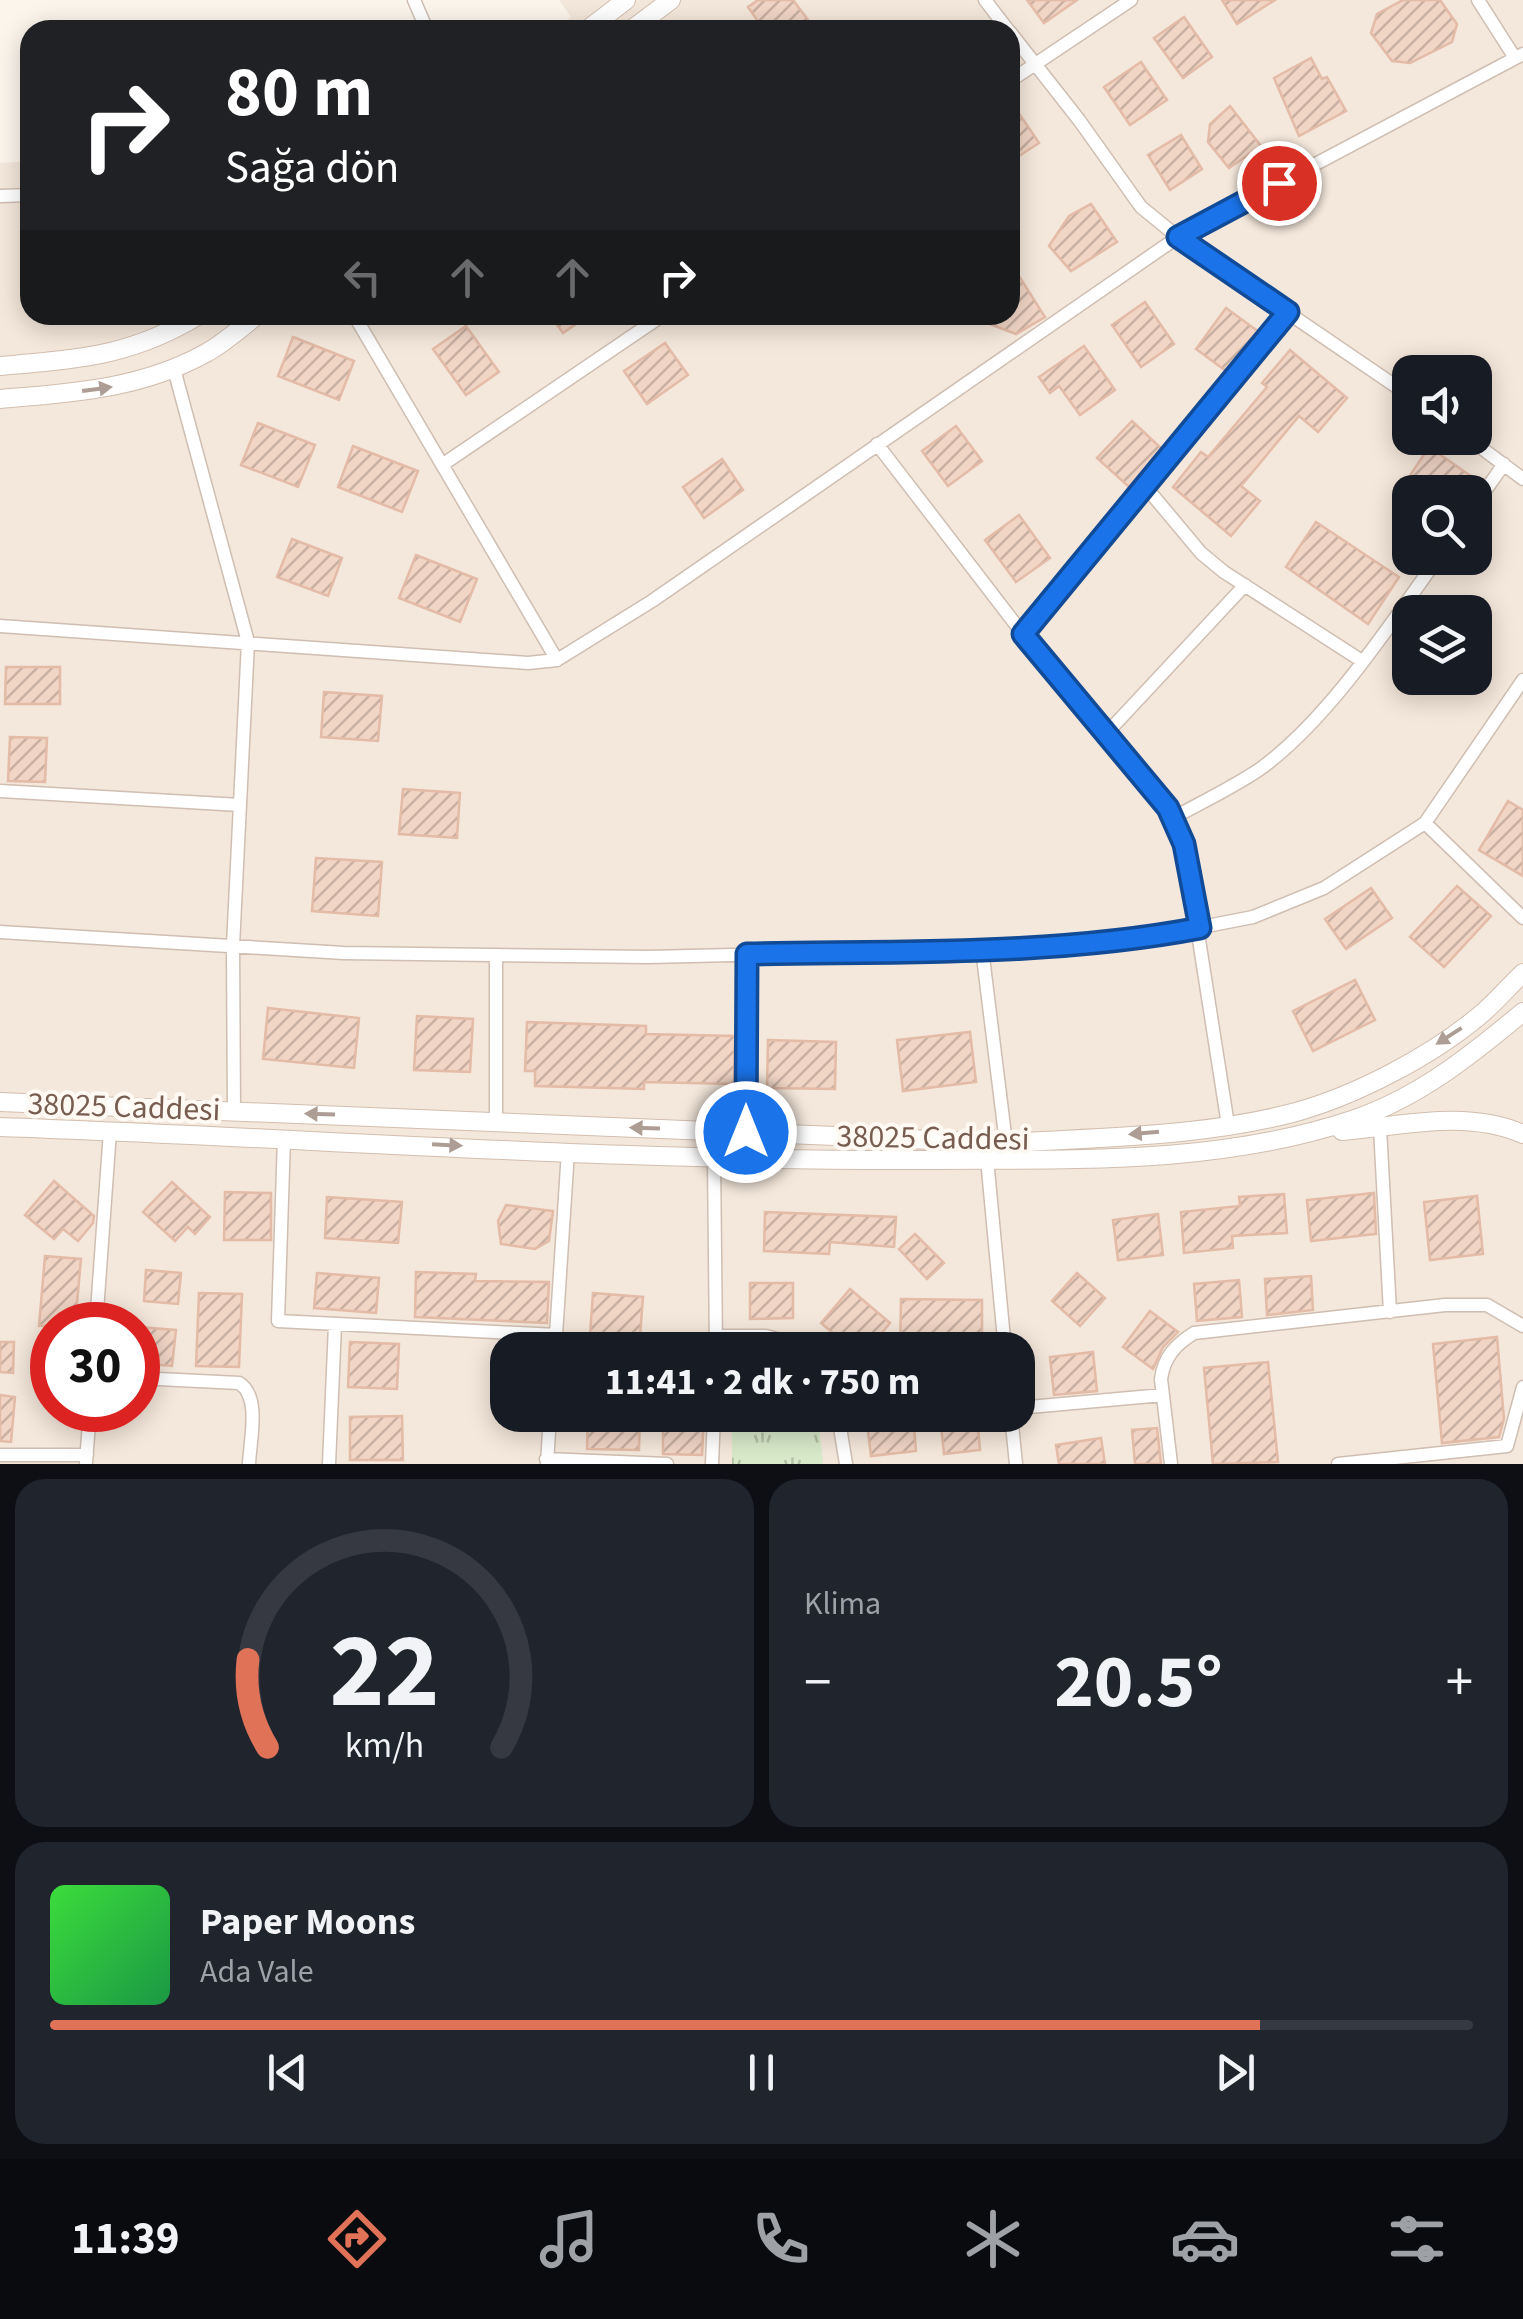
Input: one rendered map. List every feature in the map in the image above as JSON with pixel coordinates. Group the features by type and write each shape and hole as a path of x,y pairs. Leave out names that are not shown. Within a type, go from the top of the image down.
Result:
{"main road":[{"path":"600,20 626,0"},
{"path":"644,20 671,0"},
{"path":"0,366 104,356 179,325"},
{"path":"0,398 106,389 140,382 210,351 244,325"},
{"name":"38025 Caddesi","path":"0,1102 1006,1143 1228,1125 1297,1112 1367,1085 1478,1017 1523,973"},
{"name":"38025 Caddesi","path":"0,1127 793,1161 1150,1158 1292,1135 1349,1121 1394,1104 1440,1078 1523,1012"},
{"path":"1292,1135 1445,1120 1523,1134"}],"street":[{"path":"984,0 1000,20"},
{"path":"1020,74 1132,0"},
{"path":"0,626 528,664 556,660 652,601 1178,237 1519,56 1478,0"},
{"path":"1020,45 1141,207 1178,237 1392,384"},
{"path":"1023,634 1288,312"},
{"path":"360,325 556,660"},
{"path":"442,465 647,325"},
{"path":"174,369 248,642 233,946 234,1110"},
{"path":"877,444 1023,634 1168,808 1184,844 1200,928 1228,1125"},
{"path":"1492,455 1523,478"},
{"path":"1492,481 1504,464"},
{"path":"1145,486 1201,553 1362,661"},
{"path":"1173,818 1262,767 1302,730 1362,661 1425,575"},
{"path":"1106,734 1245,585"},
{"path":"0,932 344,953 496,955 982,949 1134,940 1254,918 1324,888 1425,823 1523,680"},
{"path":"0,792 240,806"},
{"path":"1425,823 1523,918"},
{"path":"982,949 1006,1143"},
{"path":"746,1132 747,954"},
{"path":"496,955 496,1122"},
{"path":"1380,1128 1390,1312"},
{"path":"98,1302 110,1131"},
{"path":"284,1138 278,1321 490,1332"},
{"path":"557,1332 568,1151"},
{"path":"714,1158 716,1332"},
{"path":"987,1160 1002,1332"},
{"path":"1171,1464 1162,1395 1163,1366 1170,1353 1194,1333 1445,1305 1487,1305 1523,1326"},
{"path":"329,1464 335,1325"},
{"path":"160,1379 239,1382 246,1386 252,1398 249,1464"},
{"path":"1508,1446 1523,1386"},
{"path":"1035,1406 1162,1395"},
{"path":"0,1455 86,1460 88,1432"},
{"path":"549,1432 546,1462 667,1464"},
{"path":"712,1464 713,1432"},
{"path":"841,1432 846,1464"},
{"path":"1013,1432 1016,1464"},
{"path":"1338,1464 1508,1446 1523,1456"}],"shaded area":[{"path":"559,0 1523,0 1523,1464 0,1464 0,163 20,162 20,325 1020,325 1020,20 567,20 571,17"}],"green space":[{"path":"732,1432 820,1432 823,1464 732,1464"}],"building":[{"path":"758,0 793,0 808,20 757,20 748,7"},
{"path":"1027,0 1077,0 1044,23"},
{"path":"1222,0 1275,0 1237,24"},
{"path":"1403,0 1440,0 1457,24 1452,42 1410,63 1392,61 1371,33 1377,14"},
{"path":"1184,17 1212,57 1183,78 1154,38"},
{"path":"1311,58 1346,111 1299,136 1274,78"},
{"path":"1141,62 1167,100 1130,125 1104,87"},
{"path":"1230,106 1261,146 1229,168 1208,142 1210,124"},
{"path":"1020,115 1039,143 1020,155"},
{"path":"1181,135 1202,169 1170,190 1148,155"},
{"path":"1091,204 1117,242 1071,271 1049,246 1069,216"},
{"path":"1020,278 1045,317 1016,334 992,325 1020,325"},
{"path":"1145,302 1174,344 1141,367 1112,325"},
{"path":"1226,308 1259,332 1226,371 1196,349"},
{"path":"557,325 575,325 563,333"},
{"path":"466,326 499,372 466,395 433,349"},
{"path":"293,337 354,361 339,400 278,376"},
{"path":"665,343 688,375 647,404 624,371"},
{"path":"1084,346 1115,390 1080,415 1059,386 1050,393 1039,377"},
{"path":"1290,350 1347,398 1318,432 1299,416 1241,486 1260,501 1231,536 1173,487 1201,452 1208,457 1267,387 1262,383"},
{"path":"1132,421 1162,449 1129,487 1097,458"},
{"path":"258,423 315,445 298,487 241,465"},
{"path":"956,426 982,461 948,486 922,451"},
{"path":"353,446 418,471 402,512 338,487"},
{"path":"1424,455 1441,455 1470,475 1410,475"},
{"path":"722,459 743,490 704,518 683,487"},
{"path":"1019,515 1050,558 1016,582 985,540"},
{"path":"1316,522 1399,577 1368,624 1286,567"},
{"path":"292,539 342,558 328,596 277,577"},
{"path":"416,555 477,579 460,622 399,598"},
{"path":"6,667 60,667 60,704 5,704"},
{"path":"324,692 382,696 378,741 321,737"},
{"path":"10,737 47,738 45,782 8,781"},
{"path":"403,789 460,793 457,838 399,834"},
{"path":"1508,801 1523,810 1523,876 1479,850"},
{"path":"316,858 382,862 378,916 312,911"},
{"path":"1457,886 1491,916 1444,967 1410,937"},
{"path":"1371,888 1392,918 1346,949 1325,919"},
{"path":"1355,980 1375,1020 1313,1051 1293,1011"},
{"path":"268,1008 359,1018 354,1068 263,1059"},
{"path":"417,1016 473,1019 470,1072 414,1070"},
{"path":"527,1022 646,1026 646,1034 735,1036 734,1084 644,1082 644,1089 535,1086 535,1071 525,1071"},
{"path":"970,1032 976,1082 903,1091 897,1040"},
{"path":"768,1040 836,1042 835,1089 767,1088"},
{"path":"54,1181 94,1216 78,1241 63,1229 54,1239 25,1215"},
{"path":"172,1182 210,1217 195,1234 188,1227 175,1241 143,1212"},
{"path":"225,1192 271,1193 271,1240 224,1240"},
{"path":"1374,1193 1376,1234 1311,1241 1307,1200"},
{"path":"1284,1194 1287,1233 1232,1236 1233,1248 1184,1253 1181,1212 1240,1206 1239,1197"},
{"path":"1477,1196 1483,1254 1430,1260 1424,1202"},
{"path":"327,1197 402,1202 398,1243 325,1238"},
{"path":"506,1205 553,1211 549,1241 535,1249 501,1244 498,1221"},
{"path":"765,1212 896,1217 894,1247 830,1242 829,1254 764,1251"},
{"path":"1158,1214 1163,1255 1118,1260 1113,1220"},
{"path":"915,1234 944,1263 927,1279 899,1249"},
{"path":"45,1256 81,1259 77,1302 41,1302"},
{"path":"146,1270 181,1273 178,1304 144,1301"},
{"path":"416,1272 476,1274 475,1281 549,1282 547,1323 415,1317"},
{"path":"317,1273 379,1278 376,1313 314,1308"},
{"path":"1077,1273 1105,1298 1080,1326 1052,1301"},
{"path":"1311,1276 1313,1310 1267,1315 1265,1279"},
{"path":"1239,1280 1242,1317 1197,1321 1194,1284"},
{"path":"750,1283 793,1283 793,1318 750,1319"},
{"path":"850,1289 890,1323 883,1332 832,1332 821,1323"},
{"path":"199,1293 242,1294 239,1367 196,1366"},
{"path":"593,1293 643,1297 640,1332 590,1332"},
{"path":"901,1299 982,1300 982,1332 900,1332"},
{"path":"1150,1311 1178,1332 1163,1347 1153,1369 1123,1347"},
{"path":"160,1329 176,1330 172,1366 160,1365"},
{"path":"1497,1337 1504,1419 1499,1437 1442,1443 1433,1344"},
{"path":"0,1342 14,1342 13,1373 0,1372"},
{"path":"350,1342 399,1344 397,1389 348,1387"},
{"path":"1093,1352 1097,1391 1054,1395 1050,1357"},
{"path":"1268,1362 1278,1462 1213,1464 1204,1368"},
{"path":"0,1395 15,1397 11,1442 0,1441"},
{"path":"402,1416 403,1460 350,1460 350,1417"},
{"path":"1157,1428 1161,1464 1135,1464 1132,1430"},
{"path":"588,1432 640,1432 639,1450 587,1449"},
{"path":"663,1432 703,1432 702,1455 663,1454"},
{"path":"868,1432 914,1432 916,1451 871,1456"},
{"path":"942,1432 978,1432 980,1450 944,1454"},
{"path":"1101,1438 1105,1464 1059,1464 1056,1445"}],"route":[{"path":"746,1132 747,954 982,949 1134,940 1200,928 1184,844 1168,808 1023,634 1288,312 1178,237 1279,183"}]}
